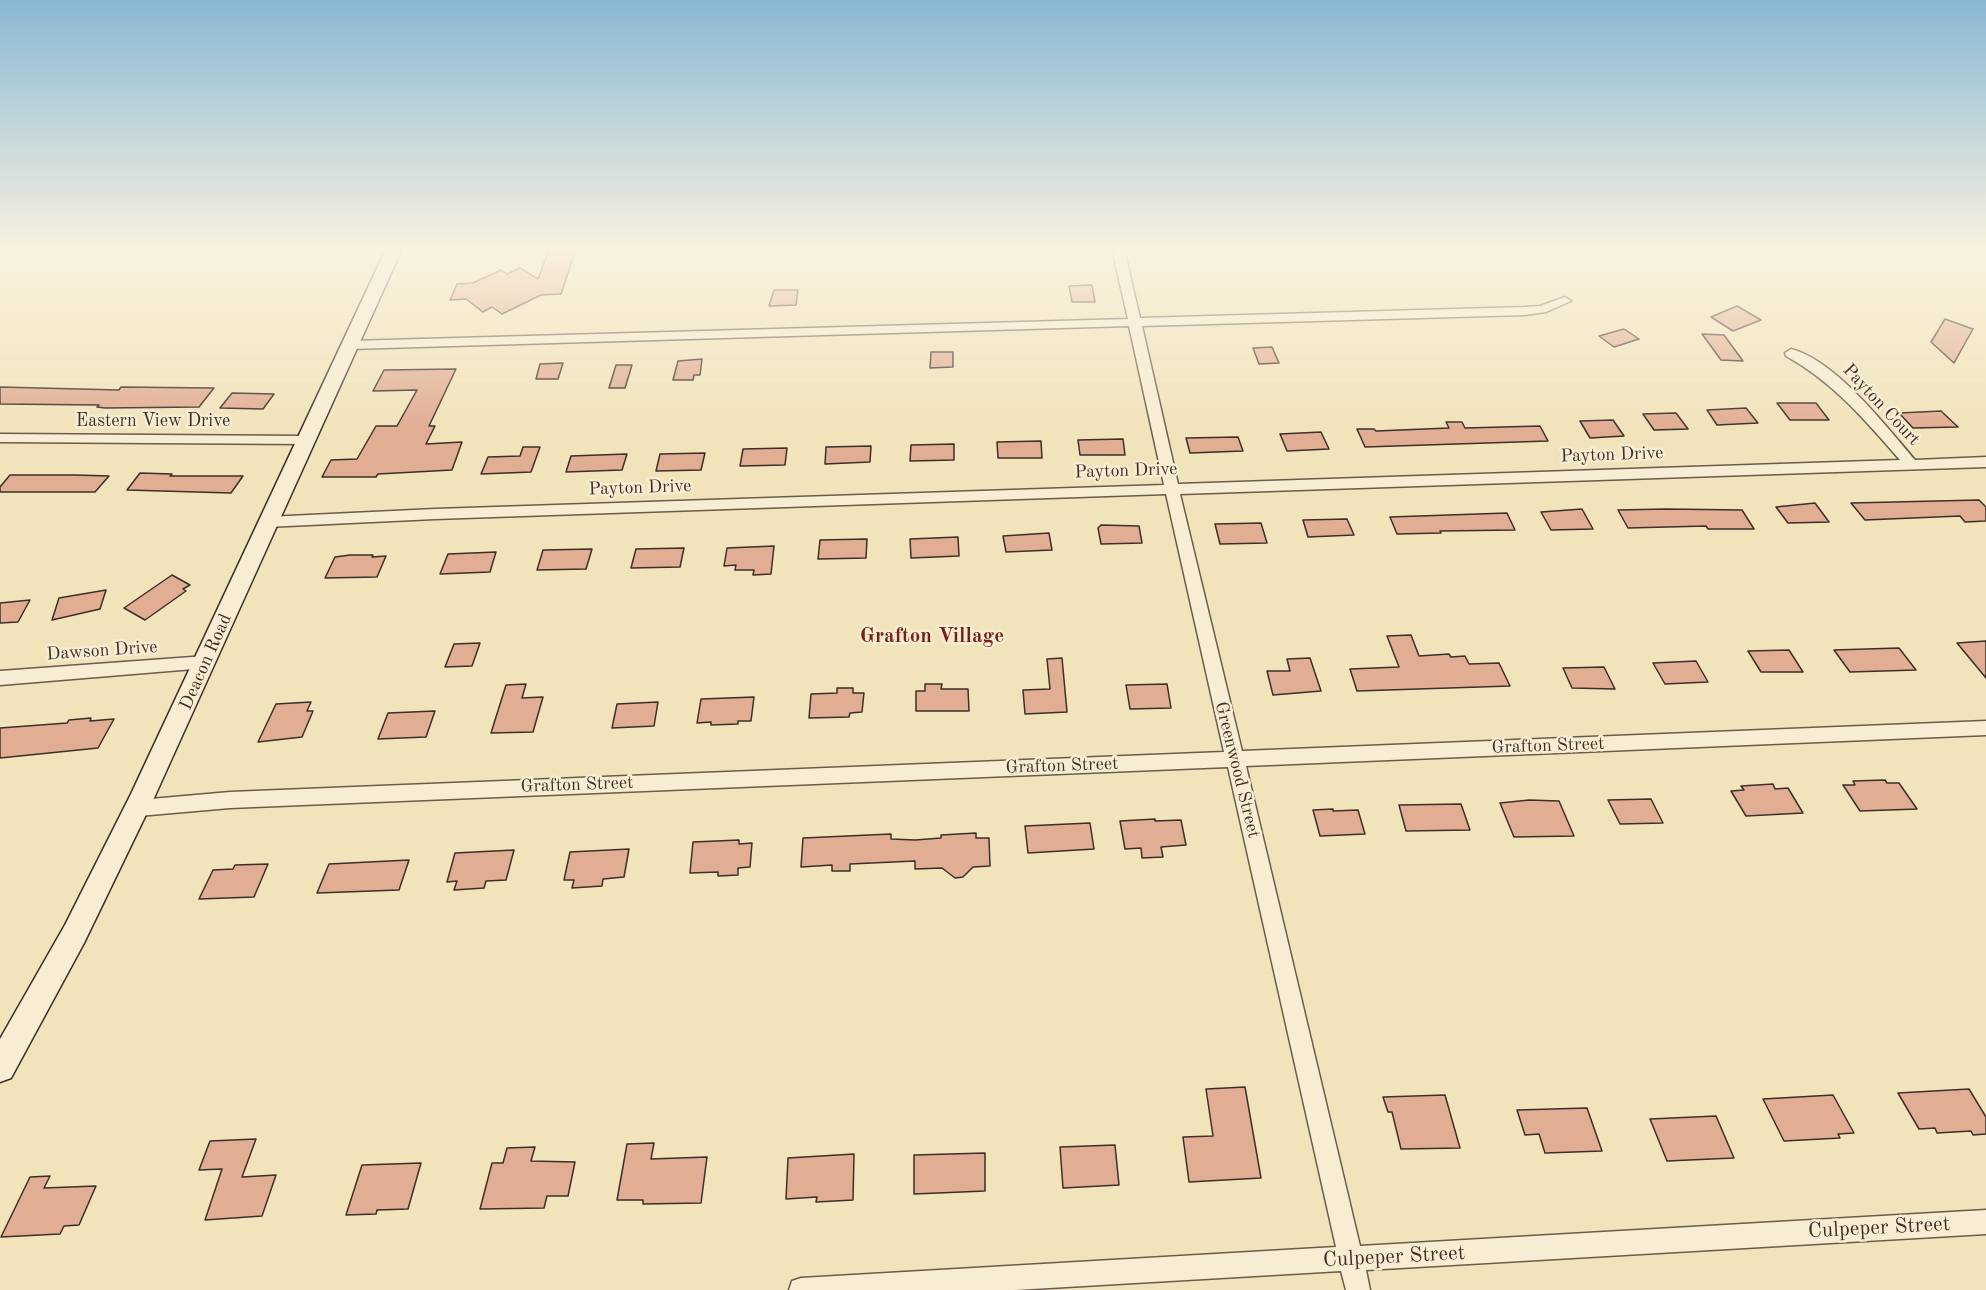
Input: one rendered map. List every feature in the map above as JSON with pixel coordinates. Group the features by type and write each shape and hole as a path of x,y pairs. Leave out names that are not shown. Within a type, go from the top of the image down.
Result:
{"main road":[{"name":"Deacon Road","path":"0,1066 94,900 139,808 267,522 367,309"}],"street":[{"name":"Greenwood Street","path":"1132,309 1208,649 1358,1290"},
{"path":"351,345 1540,309"},
{"name":"Payton Court","path":"1791,353 1809,362 1836,381 1912,465"},
{"name":"Eastern View Drive","path":"0,438 305,440"},
{"name":"Payton Drive","path":"267,522 1986,462"},
{"name":"Dawson Drive","path":"0,678 206,662"},
{"name":"Grafton Street","path":"139,808 230,800 1986,728"},
{"name":"Culpeper Street","path":"801,1290 1986,1222"}],"building":[{"path":"495,309 512,309 502,314"},
{"path":"1729,309 1742,309 1761,320 1733,331 1711,317"},
{"path":"1945,319 1973,329 1954,363 1931,342"},
{"path":"1624,329 1639,339 1614,347 1599,336"},
{"path":"1702,334 1724,335 1743,361 1721,360"},
{"path":"1272,347 1279,363 1259,364 1253,348"},
{"path":"931,352 953,352 953,367 930,368"},
{"path":"702,359 700,375 694,375 693,380 673,380 678,361"},
{"path":"563,363 558,379 536,379 540,364"},
{"path":"616,365 632,365 625,388 609,388"},
{"path":"456,369 429,426 435,426 426,444 462,442 452,470 378,474 376,477 322,477 331,460 357,459 376,426 397,426 417,390 373,391 384,370"},
{"path":"0,387 119,390 121,387 214,388 199,407 105,408 97,407 99,405 0,404"},
{"path":"232,393 274,394 263,409 220,408"},
{"path":"1777,403 1816,403 1829,420 1790,420"},
{"path":"1746,408 1758,423 1717,425 1707,410"},
{"path":"1941,411 1958,427 1913,428 1899,413"},
{"path":"1676,413 1688,429 1654,430 1643,414"},
{"path":"1613,420 1624,436 1590,438 1580,421"},
{"path":"1446,422 1462,422 1465,428 1540,426 1548,441 1365,447 1357,429 1376,431 1449,428"},
{"path":"1321,432 1329,449 1287,451 1280,434"},
{"path":"1238,437 1243,451 1190,453 1186,438"},
{"path":"1123,439 1125,455 1080,455 1078,440"},
{"path":"1041,441 1042,458 998,458 997,442"},
{"path":"954,444 954,460 910,461 911,445"},
{"path":"871,446 870,462 825,464 826,447"},
{"path":"523,447 540,447 531,472 481,474 488,457 520,456"},
{"path":"787,448 785,465 740,466 743,449"},
{"path":"705,453 701,470 656,471 660,454"},
{"path":"627,454 622,470 566,472 571,456"},
{"path":"140,473 172,474 170,476 243,476 231,493 127,490"},
{"path":"10,475 109,476 95,492 0,492 0,487"},
{"path":"1979,500 1986,507 1986,521 1965,522 1960,516 1865,520 1851,503"},
{"path":"1815,503 1829,522 1788,523 1776,507"},
{"path":"1582,509 1593,529 1551,530 1541,512"},
{"path":"1618,510 1742,510 1754,529 1708,529 1706,526 1628,528"},
{"path":"1507,513 1515,530 1397,534 1390,517"},
{"path":"1347,519 1354,535 1308,537 1303,520"},
{"path":"1261,523 1267,543 1220,544 1215,524"},
{"path":"1101,525 1139,526 1142,543 1101,544 1098,528"},
{"path":"1049,533 1052,550 1006,552 1003,536"},
{"path":"958,537 959,556 911,558 910,539"},
{"path":"867,539 866,558 818,559 820,540"},
{"path":"774,546 771,574 753,575 754,570 735,570 736,565 724,566 727,548"},
{"path":"684,548 680,567 631,568 636,549"},
{"path":"592,549 586,569 537,570 543,550"},
{"path":"496,552 490,572 440,574 448,554"},
{"path":"386,556 377,577 325,578 335,557"},
{"path":"172,575 190,585 183,589 186,591 145,620 124,608"},
{"path":"106,590 100,609 52,620 59,598"},
{"path":"30,600 18,622 0,623 0,603"},
{"path":"1411,635 1419,656 1449,654 1451,657 1465,656 1469,664 1499,663 1510,686 1357,691 1350,669 1399,667 1387,636"},
{"path":"1986,641 1986,678 1957,643"},
{"path":"480,643 472,666 445,667 454,644"},
{"path":"1899,648 1916,670 1850,672 1834,650"},
{"path":"1789,650 1803,672 1761,672 1748,651"},
{"path":"1062,658 1067,712 1025,714 1023,690 1050,689 1047,659"},
{"path":"1310,658 1321,691 1273,695 1267,671 1290,671 1287,659"},
{"path":"1696,661 1708,682 1665,684 1653,663"},
{"path":"1604,667 1615,689 1572,688 1563,668"},
{"path":"526,684 522,698 543,697 533,732 491,733 506,685"},
{"path":"925,684 942,684 941,689 968,689 969,711 916,711 916,691 925,691"},
{"path":"1167,684 1171,708 1130,709 1126,685"},
{"path":"837,688 853,688 853,693 864,693 862,712 850,713 849,717 809,718 811,694 837,693"},
{"path":"754,697 751,721 711,725 711,722 697,723 701,699"},
{"path":"311,702 307,711 313,711 302,737 258,742 276,704"},
{"path":"658,702 654,726 612,728 617,704"},
{"path":"435,711 426,737 378,739 388,713"},
{"path":"91,718 90,721 114,719 98,748 0,758 0,728 67,723 69,720"},
{"path":"1885,780 1887,783 1899,783 1917,809 1860,811 1843,785 1855,785 1853,781"},
{"path":"1773,784 1775,789 1788,788 1803,813 1746,816 1731,791 1744,790 1741,786"},
{"path":"1651,799 1663,823 1620,824 1608,800"},
{"path":"1529,800 1559,801 1574,836 1514,837 1500,803"},
{"path":"1461,804 1470,830 1406,831 1399,805"},
{"path":"1333,809 1333,811 1358,810 1365,834 1320,836 1313,810"},
{"path":"1155,819 1155,821 1181,820 1186,845 1161,847 1163,857 1142,858 1141,848 1125,849 1120,821"},
{"path":"1090,823 1094,849 1028,853 1025,826"},
{"path":"976,833 976,838 989,838 990,866 973,867 963,877 955,878 942,868 915,869 915,861 850,864 850,871 832,871 832,865 801,867 803,838 891,834 891,839 915,840 941,838 941,835"},
{"path":"739,840 739,844 752,843 750,867 738,868 738,875 718,876 718,872 690,873 693,842"},
{"path":"629,849 624,877 603,879 602,886 572,888 574,880 564,880 570,852"},
{"path":"514,850 506,880 486,881 484,888 454,890 457,881 447,882 455,853"},
{"path":"409,860 399,890 317,893 329,864"},
{"path":"268,864 254,897 199,899 213,870 233,869 235,865"},
{"path":"1245,1087 1261,1178 1189,1182 1183,1137 1213,1136 1206,1089"},
{"path":"1969,1089 1986,1117 1986,1134 1973,1135 1971,1131 1937,1133 1935,1128 1919,1129 1898,1093"},
{"path":"1445,1095 1460,1148 1401,1149 1392,1112 1388,1112 1383,1097"},
{"path":"1833,1095 1854,1133 1838,1134 1840,1138 1784,1141 1763,1099"},
{"path":"1587,1108 1602,1151 1545,1153 1539,1134 1525,1135 1517,1110"},
{"path":"1716,1116 1734,1158 1667,1161 1650,1119"},
{"path":"256,1139 242,1177 276,1175 262,1216 205,1220 222,1169 199,1170 210,1141"},
{"path":"654,1143 651,1159 707,1157 701,1203 643,1204 643,1200 617,1200 627,1144"},
{"path":"1115,1145 1119,1185 1063,1188 1060,1147"},
{"path":"535,1147 531,1161 575,1162 568,1196 547,1196 544,1208 480,1209 492,1163 503,1163 507,1148"},
{"path":"985,1153 985,1191 914,1194 914,1155"},
{"path":"854,1154 853,1200 816,1202 817,1197 786,1199 788,1158"},
{"path":"421,1163 408,1209 377,1210 376,1214 346,1215 362,1165"},
{"path":"50,1176 44,1188 96,1186 79,1225 64,1226 60,1234 1,1237 30,1177"}],"district":[{"name":"Grafton Village","path":"932,636"}]}
